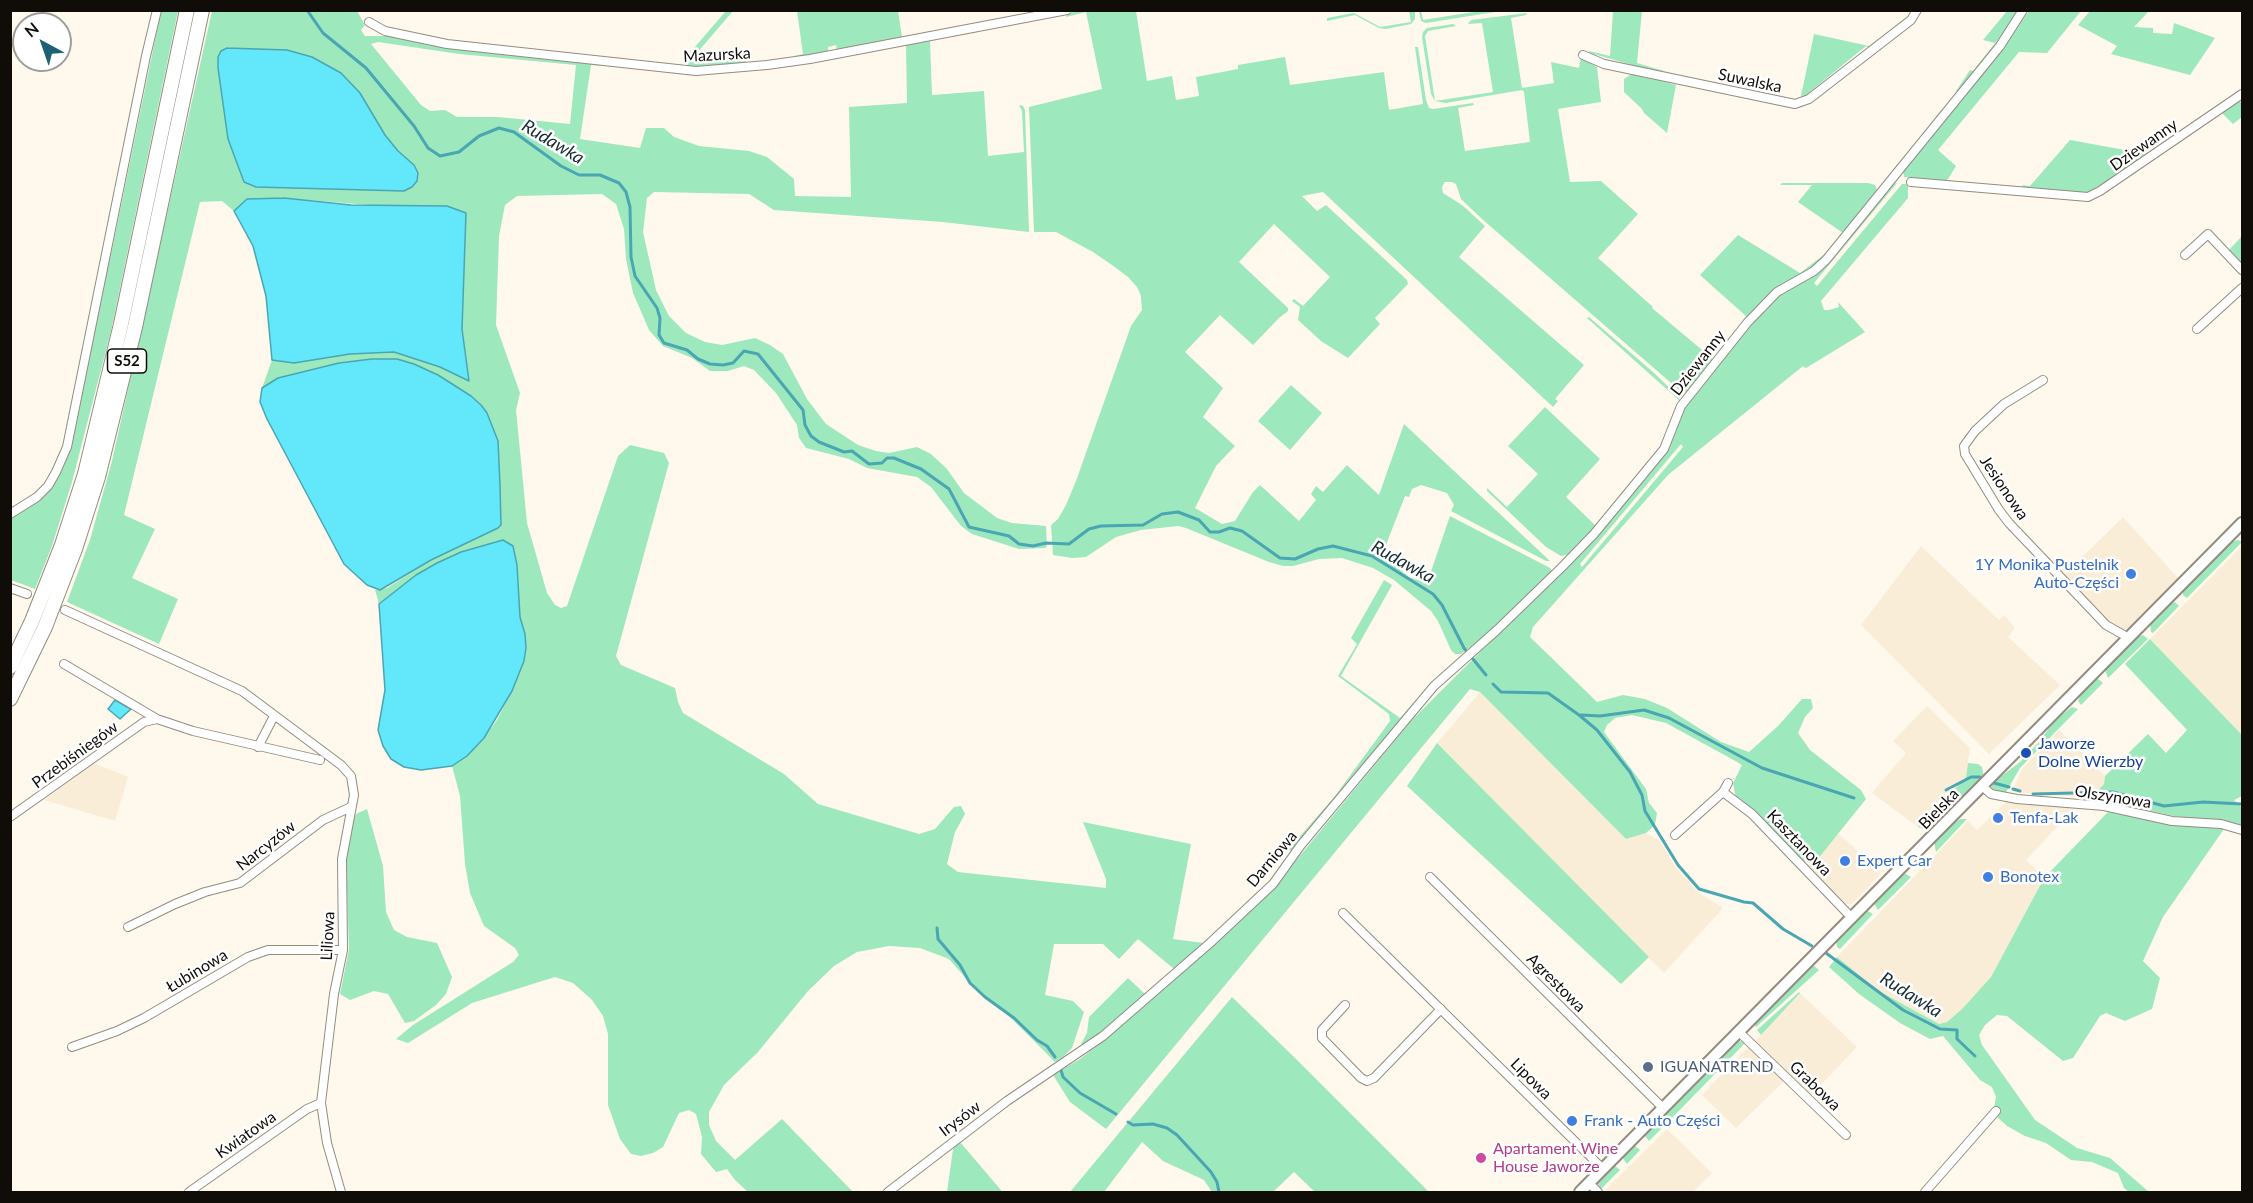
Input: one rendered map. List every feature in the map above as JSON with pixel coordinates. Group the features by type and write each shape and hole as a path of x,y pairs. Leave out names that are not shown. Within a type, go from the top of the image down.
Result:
{"highway":[{"name":"S52","path":"10,667 32,621 62,545 87,463 121,324 187,10"},
{"name":"S52","path":"10,699 45,627 75,549 98,477 123,379 202,10"}],"main road":[{"name":"Bielska","path":"1580,1192 2242,523"}],"street":[{"path":"10,514 37,497 48,486 60,466 67,447 157,10"},
{"name":"Mazurska","path":"369,22 385,31 447,44 696,71 799,61 1067,10"},
{"name":"Suwalska","path":"1583,55 1604,64 1795,104 1809,99 1911,20 1917,10"},
{"name":"Dziewanny","path":"1465,658 1594,534 1664,449 1681,406 1747,323 1777,292 1821,266 2000,46 2023,10"},
{"name":"Dziewanny","path":"1911,182 2088,197 2242,94"},
{"path":"2185,255 2208,234 2242,270"},
{"path":"2197,329 2242,288"},
{"name":"Jesionowa","path":"2043,380 2004,404 1975,431 1964,446 1965,454 2009,523 2106,625 2129,638"},
{"path":"10,588 27,594"},
{"name":"Liliowa","path":"64,610 242,691 346,770 353,784 354,795 342,859 344,950 334,994 321,1103 327,1143 341,1192"},
{"name":"Darniowa","path":"1050,1071 1103,1036 1210,943 1273,884 1301,845 1405,719 1443,677 1465,658"},
{"path":"64,664 157,719 193,731 320,760"},
{"path":"258,747 274,716"},
{"name":"Przebiśniegów","path":"10,817 144,722 157,719"},
{"path":"1675,835 1723,792 1728,783"},
{"name":"Olszynowa","path":"1982,786 1991,795 2104,806 2172,821 2222,824 2242,830"},
{"name":"Kasztanowa","path":"1723,792 1752,814 1852,918"},
{"name":"Narcyzów","path":"128,927 206,892 240,884 323,820 351,807"},
{"name":"Agrestowa","path":"1430,877 1663,1108"},
{"name":"Lipowa","path":"1343,912 1603,1169"},
{"name":"Łubinowa","path":"72,1047 117,1031 144,1018 248,957 268,950 344,950"},
{"path":"1345,1005 1322,1030 1322,1038 1367,1081 1374,1078 1441,1009"},
{"name":"Grabowa","path":"1739,1032 1846,1135"},
{"name":"Irysów","path":"888,1192 961,1134 1050,1071"},
{"name":"Kwiatowa","path":"189,1192 307,1109 321,1103"},
{"path":"1925,1192 1996,1111"},
{"path":"1589,1183 1598,1192"}],"shaded area":[{"path":"2123,517 2178,578 2125,631 2108,623 2063,576"},
{"path":"1921,546 1999,620 2004,615 2015,628 2008,637 2060,685 1989,754 1861,625"},
{"path":"2242,546 2242,735 2150,639"},
{"path":"1480,692 1626,839 1646,833 1660,841 1676,868 1698,892 1723,908 1664,973 1437,743"},
{"path":"1927,706 1970,748 1966,777 1918,827 1872,793 1906,753 1893,741"},
{"path":"2059,730 2105,776 2104,784 2091,798 2012,792 2022,769"},
{"path":"93,763 128,777 115,821 44,800"},
{"path":"2006,802 2075,808 2026,860 2044,878 1991,977 1963,1008 1947,1022 1939,1024 1879,991 1837,957 1968,821 1977,830"},
{"path":"1837,832 1881,873 1852,904 1845,904 1807,866"},
{"path":"1800,993 1857,1047 1811,1095 1755,1041"},
{"path":"1748,1047 1784,1081 1736,1128 1702,1095"},
{"path":"1667,1129 1712,1173 1693,1192 1603,1192"}],"green space":[{"path":"1080,10 1136,11 1147,81 1172,76 1176,100 1199,96 1196,77 1238,69 1238,65 1285,57 1290,85 1384,72 1389,110 1423,104 1415,47 1418,47 1429,108 1473,103 1474,105 1458,108 1465,151 1530,142 1522,90 1446,103 1435,101 1493,92 1482,23 1468,24 1471,20 1527,13 1511,18 1522,88 1554,83 1551,62 1579,68 1581,57 1597,67 1601,102 1558,109 1570,182 1601,181 1638,214 1598,258 1652,308 1714,360 1687,393 1678,389 1482,219 1461,199 1456,184 1452,182 1445,182 1442,187 1443,193 1462,205 1485,226 1459,257 1584,365 1555,399 1558,401 1553,407 1323,192 1302,196 1317,211 1326,205 1407,280 1408,284 1375,318 1380,324 1348,358 1321,341 1298,320 1300,307 1292,301 1294,299 1303,306 1330,277 1274,224 1239,262 1288,308 1288,311 1253,345 1220,315 1185,352 1223,388 1203,417 1235,446 1216,466 1195,508 1222,524 1235,521 1260,485 1299,521 1316,500 1311,494 1316,486 1323,492 1347,465 1379,495 1404,424 1550,561 1546,561 1451,511 1454,505 1447,493 1421,485 1412,489 1409,497 1405,496 1382,555 1409,577 1427,583 1450,516 1550,568 1553,572 1495,628 1461,654 1455,654 1451,650 1431,611 1394,580 1373,568 1342,558 1319,559 1293,566 1283,566 1178,526 1141,530 1116,537 1086,557 1072,558 1053,555 1051,525 1058,519 1066,505 1131,326 1142,310 1141,296 1137,287 1112,265 1056,232 1034,232 1029,107 1102,89 1086,12 1066,17 1067,14"},
{"path":"161,11 178,11 111,331 72,482 52,546 35,589 11,580 10,517 45,494 61,471 70,452 90,343 113,245"},
{"path":"212,11 357,11 365,25 361,30 365,36 388,36 646,69 591,65 580,139 640,148 646,128 664,128 674,137 699,146 749,151 767,157 794,179 795,196 851,197 849,107 907,103 906,45 930,41 932,95 984,91 988,156 1024,152 1022,111 1019,105 1023,106 1025,110 1029,232 943,222 774,210 749,194 654,192 647,198 643,232 656,290 669,316 686,333 705,342 722,345 755,338 770,345 783,354 807,399 826,424 858,445 876,451 889,453 917,447 931,454 947,469 964,493 997,518 1012,523 1046,526 1047,546 1019,549 972,534 961,526 931,487 917,477 867,468 849,459 806,448 799,438 797,425 776,393 754,370 744,366 728,371 710,371 692,358 663,346 649,330 633,293 626,259 624,229 616,204 602,194 517,196 505,205 499,236 496,325 520,393 516,410 527,523 547,593 555,605 561,608 567,606 618,456 630,445 664,453 669,463 616,656 621,665 675,688 683,713 784,774 818,804 919,834 935,829 954,807 961,806 965,814 955,832 947,864 958,872 1106,888 1106,879 1083,822 1191,844 1173,939 1204,943 1174,969 1138,939 1119,959 1103,944 1054,944 1045,995 1073,1001 1084,1012 1072,1048 1055,1062 1012,1019 970,983 949,959 920,948 889,946 857,952 834,966 808,991 758,1052 724,1085 709,1112 709,1125 716,1141 735,1160 782,1119 853,1192 748,1192 727,1169 716,1172 701,1154 702,1137 696,1114 689,1110 679,1113 663,1147 641,1156 631,1154 620,1139 608,1105 608,1034 603,1016 592,1000 573,983 555,977 472,1003 408,1043 396,1039 413,1025 513,962 519,955 515,948 484,926 470,893 465,864 460,796 452,766 467,756 497,720 524,661 525,634 497,541 437,563 416,575 379,604 375,590 387,588 431,560 501,525 498,441 487,413 471,396 438,375 293,376 278,378 262,388 272,360 294,363 350,354 394,352 440,367 469,380 462,329 466,213 284,198 247,199 234,211 222,201 200,202 124,515 155,529 132,578 178,599 159,644 67,602 90,540 112,461","holes":["378,42 459,54 576,65 570,124 498,117 457,117 445,110 430,111 421,105 371,44","227,48 287,50 360,93 385,135 414,165 418,173 417,181 404,191 256,187"]},
{"path":"726,11 733,11 690,61 746,59 746,65 699,68 687,66 690,58 687,56"},
{"path":"797,11 898,11 902,37 909,36 837,51 836,45 828,47 828,53 794,59 794,56 803,54"},
{"path":"1409,11 1415,11 1415,19 1411,24 1386,29 1379,28 1355,15 1327,21 1327,18 1354,13 1380,27 1411,22"},
{"path":"1419,11 1421,11 1423,20 1480,11 1501,11 1426,23 1421,21"},
{"path":"1613,11 1642,11 1637,63 1681,76 1663,71 1657,72 1590,53 1589,51 1610,56"},
{"path":"2007,11 2019,11 1976,70 1958,92 1956,91 1970,70 1973,71 1995,43 1983,40"},
{"path":"2029,11 2081,11 2047,53 2019,52 1938,150 1956,166 1948,179 1943,182 1904,177 1903,170 2004,46"},
{"path":"2090,11 2149,11 2134,27 2153,28 2153,33 2172,34 2174,23 2215,38 2190,75 2111,54 2117,46 2078,25"},
{"path":"1912,13 1869,48 1866,46 1806,95 1801,96 1814,34 1869,46"},
{"path":"1453,24 1456,26 1428,31 1425,36 1435,101 1431,94 1423,32 1427,28"},
{"path":"1633,73 1676,85 1667,133 1624,92 1624,79"},
{"path":"2236,102 2242,102 2242,117 2233,124 2222,113"},
{"path":"2184,128 2147,156 2089,192 2072,193 2024,188 2022,185 2030,186 2070,140 2147,154"},
{"path":"1782,183 1868,183 1875,185 1877,190 1843,233 1798,202 1812,185 1780,185"},
{"path":"1897,183 1814,283 1817,286 1902,184 1908,184 1908,198 1821,301 1824,310 1839,307 1838,302 1865,332 1806,368 1803,366 1668,475 1533,627 1530,637 1597,702 1623,695 1645,699 1667,708 1721,742 1749,752 1778,726 1802,699 1811,699 1813,708 1805,717 1798,733 1810,750 1861,790 1866,799 1817,860 1807,862 1801,859 1736,798 1733,783 1742,765 1666,723 1632,715 1615,718 1607,725 1604,732 1646,789 1649,803 1657,813 1655,825 1646,833 1626,839 1480,692 1470,689 1106,1129 1070,1102 1053,1075 1098,1045 1275,886 1411,721 1503,629 1666,450 1679,416 1689,400 1750,324 1779,295 1808,278 1891,184","holes":["1681,444 1683,447 1582,567 1580,564"]},
{"path":"1738,235 1800,273 1826,253 1828,254 1747,317 1700,275"},
{"path":"2242,236 2242,264 2229,250"},
{"path":"1589,317 1653,372 1678,396 1681,402 1587,318"},
{"path":"1291,385 1322,413 1290,450 1258,421"},
{"path":"1545,407 1600,459 1566,497 1597,527 1570,554 1561,556 1546,547 1487,491 1487,488 1507,507 1538,474 1508,446"},
{"path":"2238,540 2242,542 2187,598 2183,595 2183,591 2231,542"},
{"path":"1384,580 1392,585 1341,676 1400,718 1416,700 1417,702 1291,851 1288,850 1335,796 1390,721 1389,714 1338,676 1357,644 1351,638"},
{"path":"2175,602 2179,606 2153,633 2151,632 2150,623"},
{"path":"2143,635 2148,639 2108,678 2105,670 2135,638"},
{"path":"2150,639 2242,735 2242,796 2234,800 2242,807 2242,825 2174,816 2091,798 2104,784 2105,776 2148,734 2166,753 2187,730 2125,664"},
{"path":"2097,678 2103,683 2081,705 2078,701 2081,694"},
{"path":"2072,707 2078,709 2020,768 2005,794 1991,791 1992,783 2020,762 2040,741 2054,721"},
{"path":"1437,743 1649,957 1621,984 1407,786"},
{"path":"1968,763 1982,767 1984,777 1953,808 1943,809 1939,806 1966,777"},
{"path":"367,809 383,866 386,912 394,930 407,937 437,943 452,977 446,994 436,1005 414,1021 405,1023 388,994 374,991 350,1000 340,994 349,949 346,859 351,825 356,814"},
{"path":"1933,812 1938,821 1933,826 1927,831 1918,827"},
{"path":"2108,812 2172,824 2224,829 2163,917 2143,961 2160,978 2152,1009 2125,1021 2106,1013 2100,1016 2073,1058 2063,1061 2007,1016 1997,1015 1985,1025 1979,1035 1982,1045 2035,1120 2077,1148 2110,1158 2149,1192 2129,1192 2124,1188 2118,1173 2092,1162 2071,1160 2046,1143 2025,1136 2007,1126 1996,1116 1994,1108 1996,1097 1992,1087 1980,1080 1943,1036 1930,1039 1900,1023 1859,994 1829,967 1837,957 1879,991 1939,1024 1947,1022 1991,977 2044,878"},
{"path":"1967,819 1936,852 1934,842 1954,822"},
{"path":"1904,873 1911,877 1878,910 1874,903"},
{"path":"1866,910 1873,914 1840,949 1837,947 1836,941"},
{"path":"1813,965 1819,970 1756,1027 1754,1024"},
{"path":"1128,978 1145,994 1084,1046 1081,1044 1087,1033 1089,1017"},
{"path":"1800,993 1761,1035 1757,1030"},
{"path":"1232,997 1429,1192 1315,1192 1294,1172 1273,1192 1212,1192 1204,1180 1163,1161 1142,1142 1104,1192 1070,1192"},
{"path":"1738,1040 1745,1043 1669,1121 1665,1114"},
{"path":"1657,1122 1664,1126 1649,1141 1644,1135"},
{"path":"960,1142 1002,1192 947,1192 953,1149"},
{"path":"1634,1145 1640,1150 1627,1164 1622,1157"},
{"path":"1614,1165 1620,1170 1601,1189 1597,1182"}],"water":[{"path":"227,48 287,50 312,57 341,73 360,93 385,135 414,165 418,173 417,181 404,191 256,187 244,182 228,139 218,68 218,57 221,51"},
{"path":"284,198 351,205 447,206 466,213 462,329 469,381 440,367 394,352 350,354 294,363 272,360 266,296 253,246 234,211 247,199"},
{"path":"397,359 414,364 438,375 481,405 487,413 498,441 500,485 501,525 498,528 431,560 380,590 367,585 344,564 260,402 262,388 278,378 339,363"},
{"path":"503,540 513,546 517,565 520,617 526,648 524,661 512,691 484,738 467,756 452,766 421,770 404,767 391,759 383,746 378,730 385,690 379,604 416,575 437,563 461,552"},
{"path":"115,700 131,709 120,719 108,709"}],"waterway":[{"name":"Rudawka","path":"307,10 323,33 366,68 414,126 428,148 440,156 459,152 479,136 499,128 514,132 561,166 579,175 600,175 619,183 626,192 630,207 631,257 635,276 657,308 660,318 659,335 664,343 687,350 698,359 710,364 733,363 744,351 758,354 803,410 805,425 811,436 819,442 844,452 852,451 869,464 882,463 887,458 894,458 921,469 949,489 969,527 1009,536 1019,544 1033,546 1046,543 1069,544 1089,529 1101,526 1143,525 1162,514 1178,512 1199,520 1210,532 1230,528 1242,531 1280,558 1295,559 1318,549 1333,546 1372,556 1433,594 1442,605 1464,648 1486,675"},
{"name":"Rudawka","path":"1493,684 1501,692 1548,693 1579,715 1597,730 1630,772 1642,795 1645,811 1678,865 1699,889 1753,903 1783,929 1812,946"},
{"path":"1581,715 1600,716 1644,710 1669,718 1762,768 1854,798"},
{"path":"1946,790 1971,777 1980,777"},
{"path":"1994,783 2009,787"},
{"path":"2013,789 2020,791"},
{"path":"2033,794 2113,792 2164,806 2203,802 2242,804"},
{"path":"937,928 938,939 960,965 970,983 1047,1046 1055,1057"},
{"name":"Rudawka","path":"1826,953 1903,1010 1940,1029 1957,1030 1957,1039 1975,1056"},
{"path":"1061,1070 1063,1077 1080,1093 1116,1114"},
{"path":"1128,1122 1133,1125 1153,1124 1167,1128 1177,1135 1211,1172 1217,1182 1219,1192"}],"place":[{"name":"1Y Monika Pustelnik Auto-Części","path":"2131,574"},
{"name":"Jaworze Dolne Wierzby","path":"2026,753"},
{"name":"Tenfa-Lak","path":"1998,818"},
{"name":"Expert Car","path":"1845,861"},
{"name":"Bonotex","path":"1988,877"},
{"name":"IGUANATREND","path":"1648,1067"},
{"name":"Frank - Auto Części","path":"1572,1121"},
{"name":"Apartament Wine House Jaworze","path":"1481,1158"}]}
